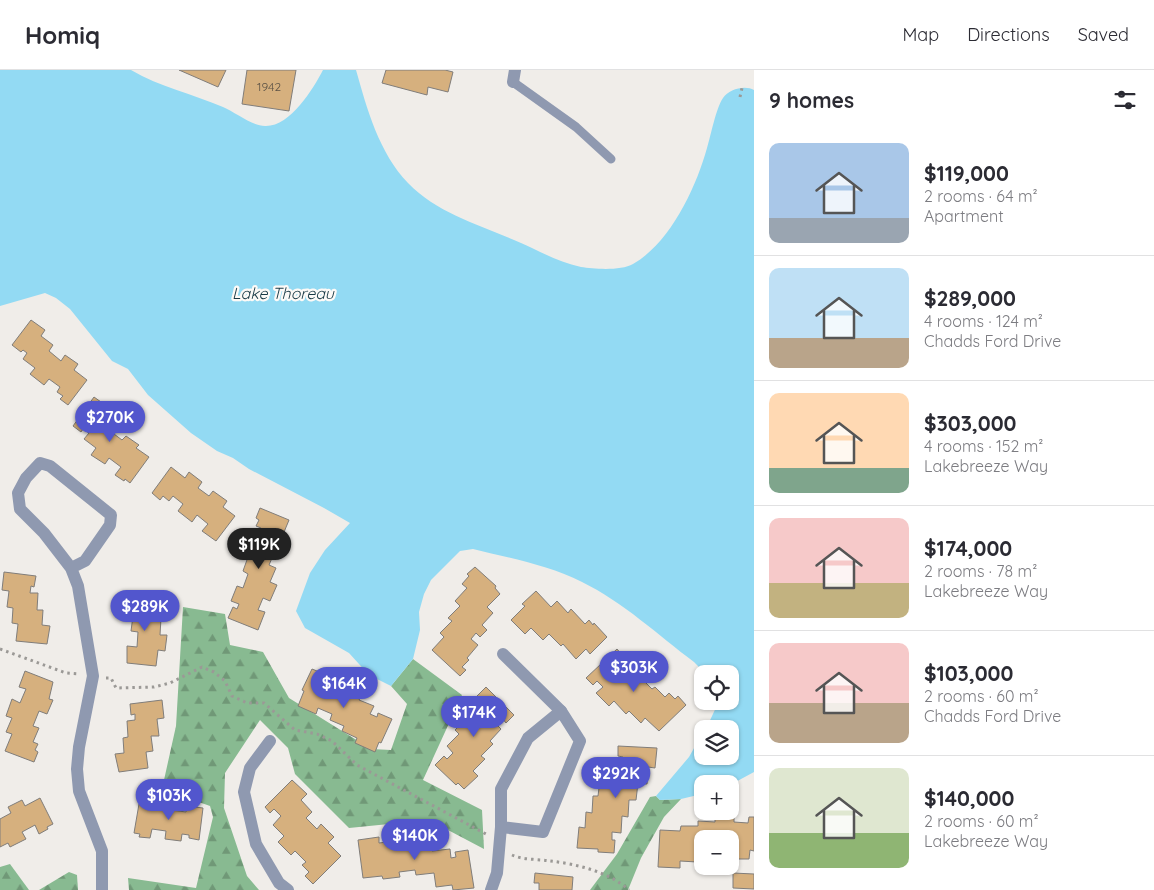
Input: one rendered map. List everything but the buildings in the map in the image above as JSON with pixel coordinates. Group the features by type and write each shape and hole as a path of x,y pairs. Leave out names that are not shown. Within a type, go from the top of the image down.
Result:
{"street":[{"path":"71,568 85,561 110,525 111,515 50,466 40,463 26,478 18,493 20,509 44,533 71,568 78,586 93,676 79,747 77,769 79,791 102,851 102,890"},
{"path":"501,828 543,832 580,741 561,712 503,654"},
{"path":"491,890 497,872 500,848 501,789 528,738 561,712"},
{"path":"270,741 250,768 244,792 256,844 279,883 288,890"}],"lane":[{"path":"514,76 576,126 611,159"}],"path":[{"path":"740,97 742,88"},
{"path":"0,649 66,673 110,678 116,688 154,688 170,683 202,667 214,672 225,682 232,696 247,703 264,703 295,730 317,734 332,741 357,765 484,833 500,848 515,856 556,862 600,873 630,890"}],"green space":[{"path":"183,607 225,614 230,645 263,652 289,698 371,749 391,750 407,704 391,686 413,659 462,695 423,780 482,810 484,849 429,820 349,828 295,774 288,748 260,720 225,773 224,808 247,876 259,890 129,890 128,878 196,888 213,817 210,806 162,789 176,726"},
{"path":"656,796 660,800 681,799 664,817 641,858 628,890 590,890 617,854 650,797"},
{"path":"10,864 29,890 0,890 0,867"},
{"path":"69,872 77,875 78,890 39,890"}],"water":[{"name":"Lake Thoreau","path":"0,70 131,70 153,81 223,107 255,124 265,126 274,125 292,114 300,106 323,70 356,70 375,130 389,158 408,183 419,193 458,217 555,259 581,267 600,269 622,268 633,264 659,243 670,229 689,197 702,164 720,102 729,92 737,89 746,88 754,90 754,772 739,780 739,775 694,775 694,796 681,799 660,800 656,796 689,757 694,748 694,765 739,765 739,720 710,720 715,710 739,710 739,665 697,665 612,599 582,582 542,566 473,549 460,551 431,580 424,594 419,612 420,630 413,659 391,686 369,675 349,653 305,628 296,611 310,573 325,550 350,523 217,451 191,433 148,395 128,369 112,361 70,309 56,298 45,293 0,306"}]}
